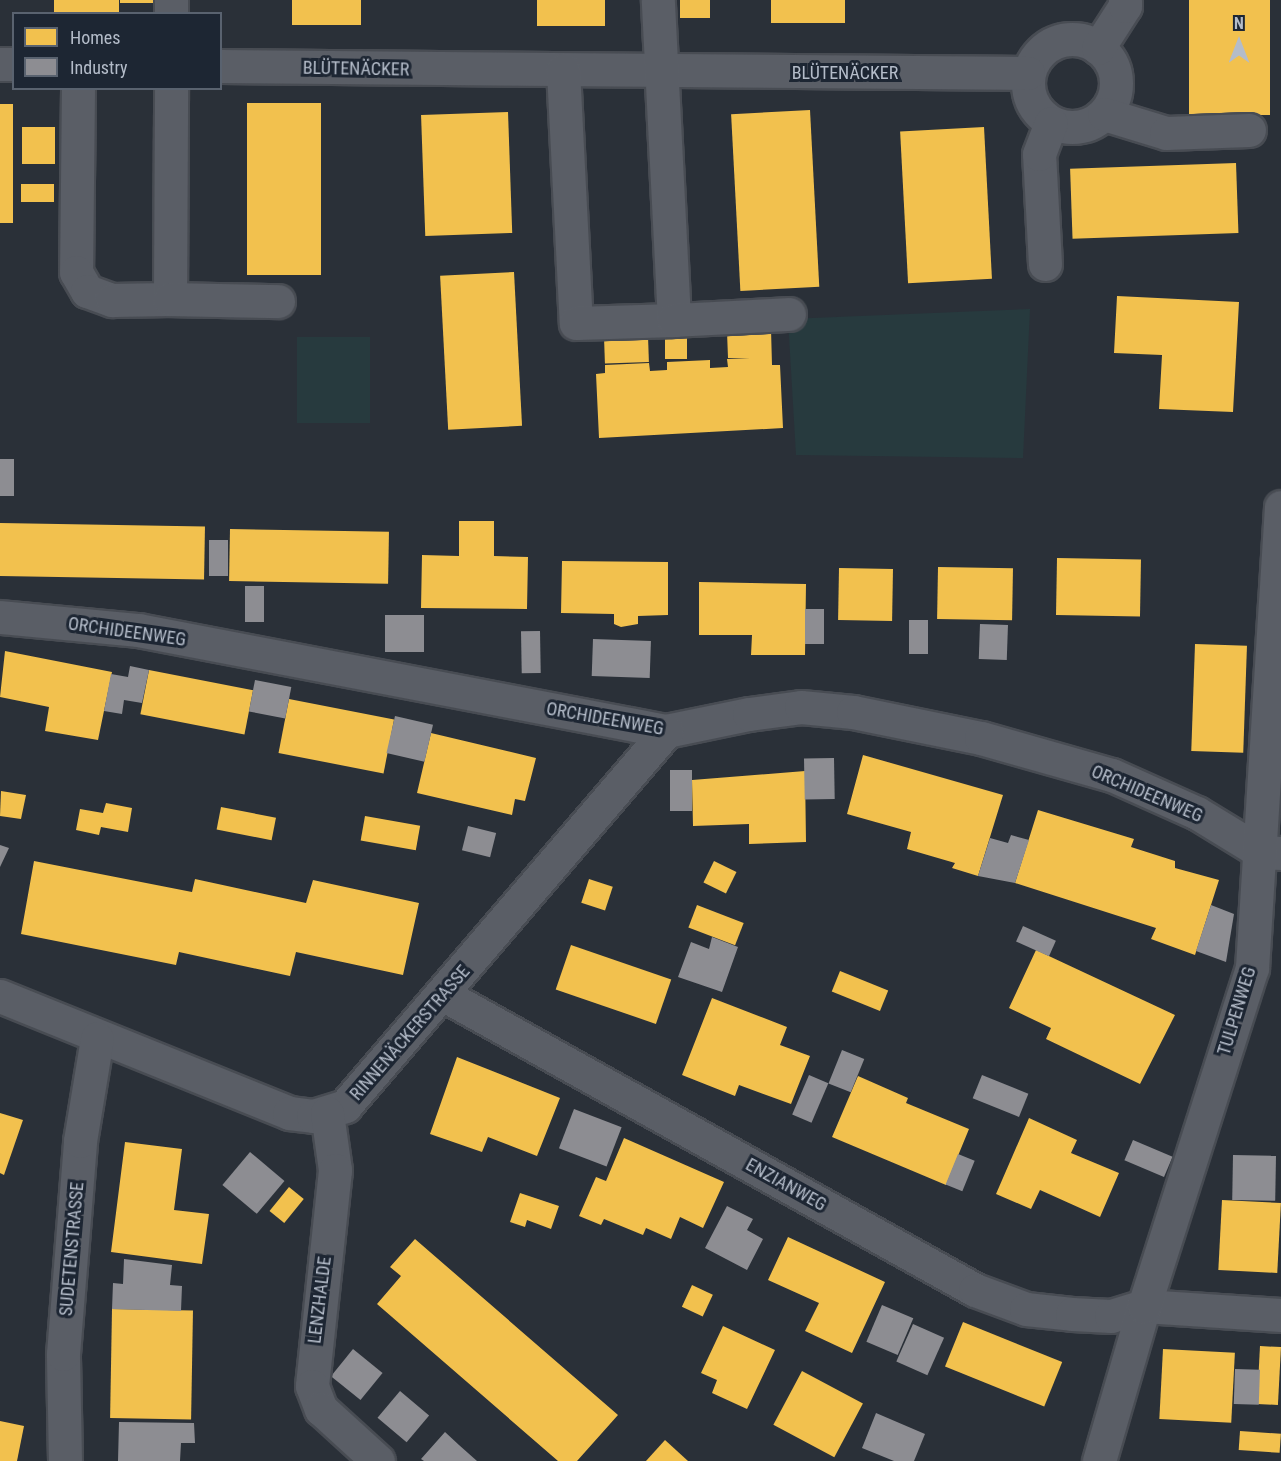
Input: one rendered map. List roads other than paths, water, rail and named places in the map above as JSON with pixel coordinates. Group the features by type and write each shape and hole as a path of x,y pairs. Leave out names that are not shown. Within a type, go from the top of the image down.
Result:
{"street":[{"path":"658,0 674,320"},
{"path":"1098,48 1125,6 1125,0"},
{"path":"1085,41 1098,48 1110,62 1116,79 1111,104 1104,114 1079,128 1051,123 1031,102 1028,73 1034,59 1056,42 1085,41"},
{"name":"BLÜTENÄCKER","path":"222,66 663,72 1028,73"},
{"path":"563,70 576,323 789,314"},
{"path":"78,90 76,272 87,291 112,300 170,298 278,301"},
{"path":"170,298 171,90"},
{"path":"1104,114 1166,133 1249,130"},
{"path":"1045,264 1039,154 1051,123"},
{"name":"TULPENWEG","path":"1099,1461 1144,1306 1252,968 1271,853 1281,507"},
{"name":"ORCHIDEENWEG","path":"0,617 138,630 666,732 749,714 801,707 853,712 981,738 1112,776 1197,813 1271,853"},
{"name":"RINNENÄCKERSTRASSE","path":"0,996 97,1038 290,1113 327,1113 345,1106 444,995 666,732"},
{"name":"ENZIANWEG","path":"444,995 975,1290 1026,1309 1072,1314 1111,1316 1144,1306"},
{"name":"SUDETENSTRASSE","path":"65,1461 63,1354 80,1141 97,1038"},
{"name":"LENZHALDE","path":"327,1113 335,1170 312,1386 321,1409 378,1461"},
{"path":"1144,1306 1281,1315"}]}
